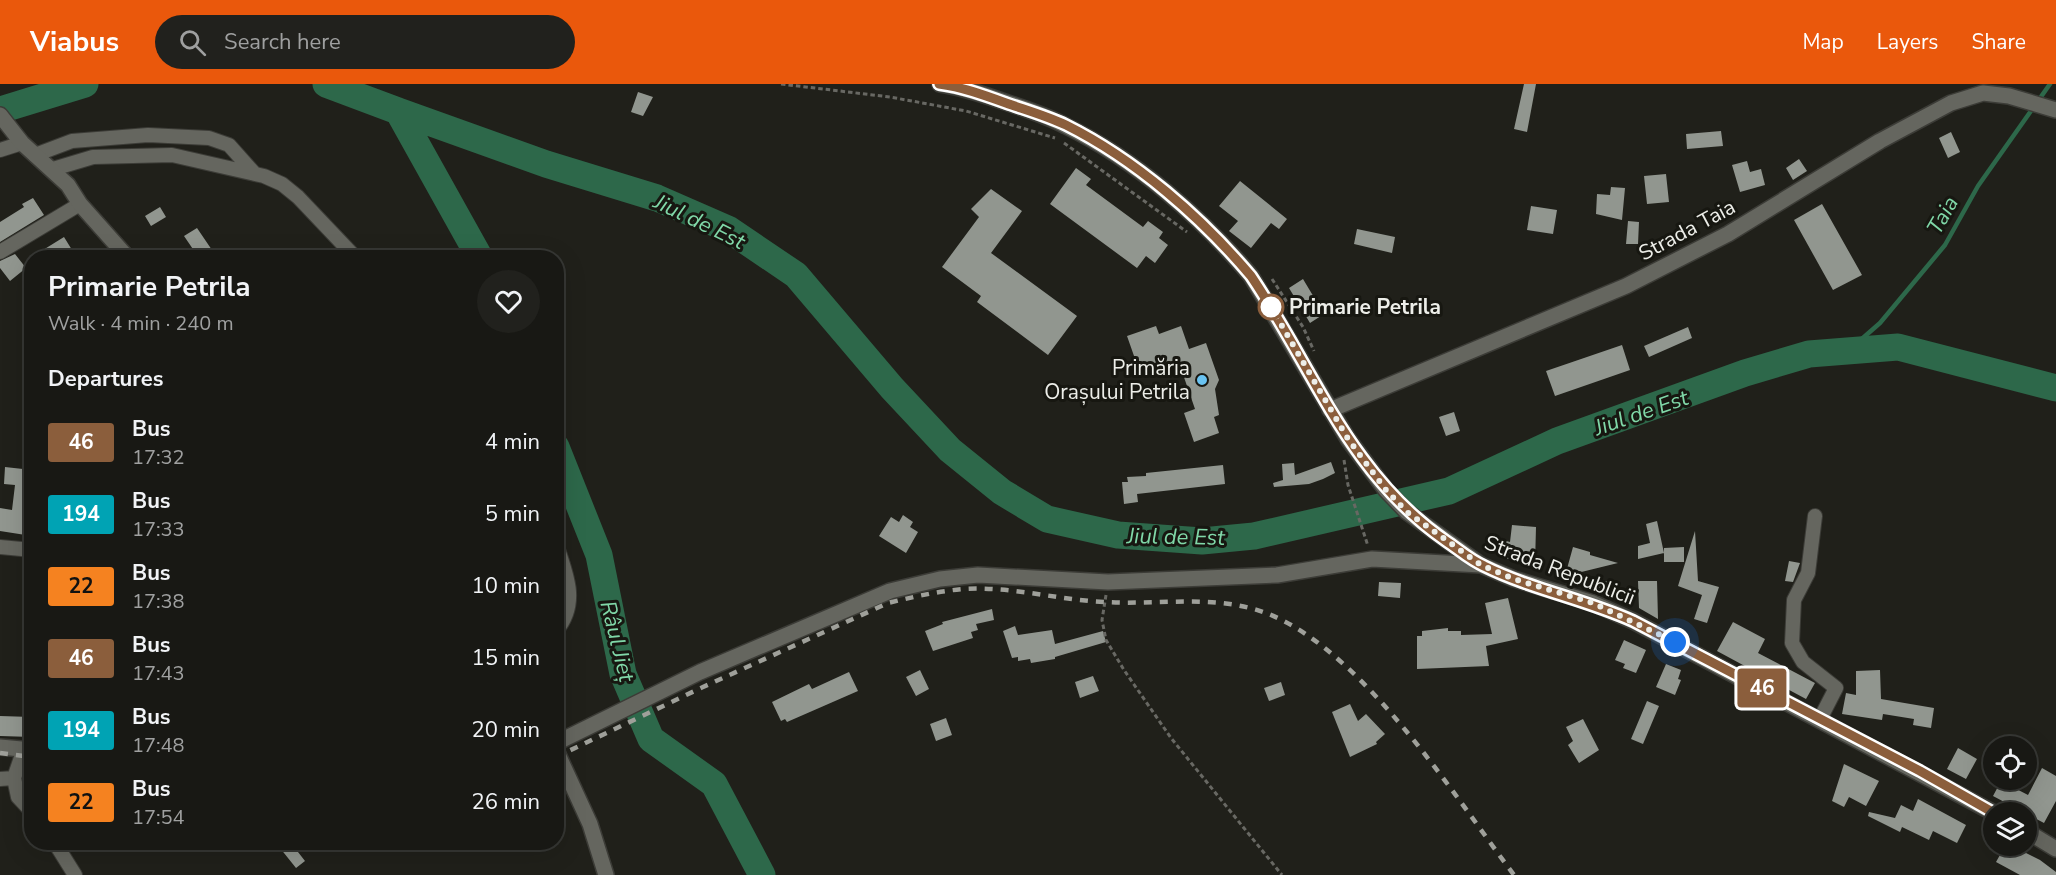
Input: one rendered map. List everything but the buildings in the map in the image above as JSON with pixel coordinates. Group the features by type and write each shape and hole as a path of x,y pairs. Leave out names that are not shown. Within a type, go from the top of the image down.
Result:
{"street":[{"name":"Strada Republicii","path":"941,84 980,94 1067,126 1101,146 1169,195 1251,276 1348,439 1386,490 1407,512 1444,540 1481,565 1514,579 1593,603 1633,621 1983,807"},
{"name":"Strada Taia","path":"1330,410 1626,286 1728,234 1880,141 1951,103 1983,93 2004,90 2056,110"},
{"path":"0,115 21,141 53,169 121,250"},
{"path":"35,155 72,141 148,135 209,138 229,145 255,174"},
{"path":"0,150 21,141"},
{"path":"53,169 93,157 172,155 255,174 276,181 298,197 348,250"},
{"path":"0,252 80,204"},
{"path":"1815,516 1808,573 1794,600 1792,643 1803,662 1836,688 1820,719"},
{"path":"0,547 24,549"},
{"path":"564,739 700,672 890,591 940,579 978,575 1108,582 1277,575 1372,559 1481,565"},
{"path":"564,571 571,594 564,621"},
{"path":"0,747 24,750"},
{"path":"24,755 7,778 24,803"},
{"path":"564,765 590,825 606,875"},
{"path":"2037,838 2056,849"},
{"path":"59,850 75,875"}],"path":[{"path":"781,84 890,97 966,111 1058,139 1170,218 1195,239"},
{"path":"1348,485 1372,559"},
{"path":"1108,582 1102,620 1106,640 1171,738 1282,875"}],"waterway":[{"name":"Jiul de Est","path":"0,110 85,84"},
{"name":"Jiul de Est","path":"326,84 398,111 476,250"},
{"name":"Taia","path":"1848,351 1880,323 1945,245 1978,186 2050,84"},
{"name":"Jiul de Est","path":"398,111 546,164 657,198 728,229 796,275 892,388 950,450 1002,492 1047,519 1118,535 1202,541 1254,536 1449,491 1557,441 1745,373 1809,354 1898,347 2056,388"},
{"name":"Râul Jieț","path":"564,467 599,555 623,674 651,739 714,784 762,875"}],"railway":[{"path":"564,753 888,603 945,591 999,589 1105,602 1232,604 1250,608 1288,623 1326,649 1362,682 1430,761 1514,875"},
{"path":"0,753 24,756"}],"bus line":[{"name":"46","path":"939,84 980,94 1067,126 1101,146 1169,195 1251,276 1348,439 1386,490 1407,512 1463,553 1481,565 1514,579 1593,603 1633,621 1920,771 1983,807"}],"place":[{"name":"Primarie Petrila","path":"1271,307"},
{"name":"Primăria Orașului Petrila","path":"1202,380"}],"route":[{"path":"1271,307 1348,439 1369,469 1407,512 1481,565 1514,579 1593,603 1675,642"}]}
